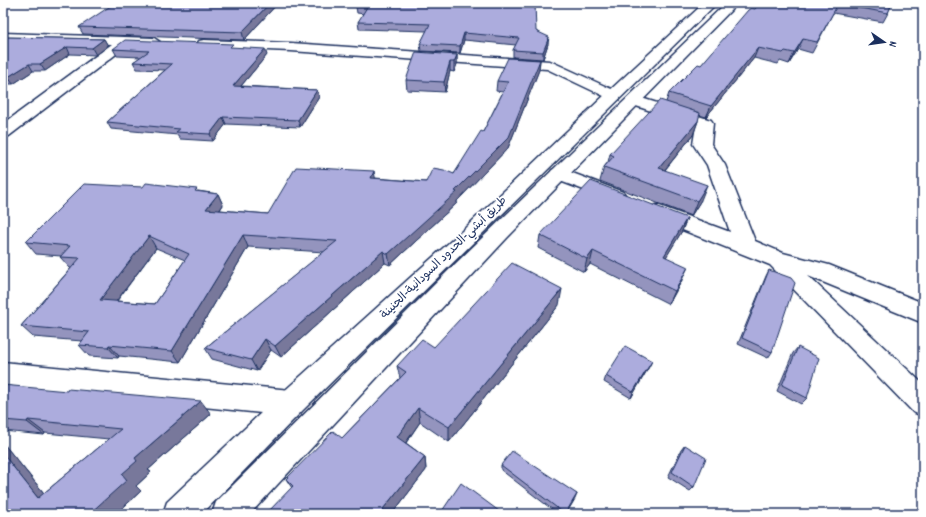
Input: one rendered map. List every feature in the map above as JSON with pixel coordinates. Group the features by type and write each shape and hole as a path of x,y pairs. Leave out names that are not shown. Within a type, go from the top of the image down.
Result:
{"main road":[{"name":"طريق أبشي-الحدود السودانية-الجنينة","path":"179,514 291,403 469,236 613,95 711,3"},
{"path":"228,514 321,416 559,174 635,101 732,3"},
{"path":"3,37 164,42"},
{"path":"3,132 124,41"},
{"path":"188,43 291,47 550,65 613,95"},
{"path":"635,101 705,123 702,144 716,165 746,246"},
{"path":"559,174 777,259 821,271 923,313"},
{"path":"777,259 923,403"},
{"path":"3,374 291,403"}],"building":[{"path":"115,3 270,3 242,32 79,27"},
{"path":"359,3 535,3 536,31 549,37 543,52 513,50 519,38 464,33 460,46 420,44 430,24 358,22 367,7 356,7"},
{"path":"759,3 892,3 888,13 838,4 817,42 803,39 794,53 785,51 783,53 758,48 711,106 669,93 698,64 701,65 748,10 751,8 755,9"},
{"path":"3,37 104,39 92,48 67,47 40,64 29,64 8,77 3,77"},
{"path":"125,40 233,44 230,47 265,49 233,86 317,90 298,120 223,117 210,134 176,132 180,129 107,122 172,64 133,62 149,51 113,49"},
{"path":"416,52 457,55 454,62 450,62 444,82 406,80"},
{"path":"508,58 540,60 509,137 455,191 457,192 388,254 383,251 275,346 265,339 251,360 205,348 337,241 243,235 172,351 109,345 108,347 79,345 89,332 21,326 80,258 60,257 70,246 26,242 84,184 143,187 146,183 197,189 195,191 218,194 206,209 268,214 296,167 374,171 371,178 426,182 433,168 454,174 481,131 483,132 508,82 497,81","holes":["149,236 189,254 155,304 100,300"]},
{"path":"660,100 700,113 698,121 659,168 707,185 697,201 604,167 614,156 610,154"},
{"path":"591,181 687,218 664,256 688,267 675,291 593,251 587,259 540,235"},
{"path":"512,263 562,289 449,427 418,408 397,437 425,457 383,509 389,514 266,514 293,486 286,479 333,431 342,438 406,372 397,366 422,339 434,347"},
{"path":"769,270 791,278 795,283 772,352 742,338"},
{"path":"625,346 652,361 633,392 606,376"},
{"path":"798,347 819,358 807,398 782,385"},
{"path":"3,385 67,391 68,389 201,401 135,458 137,461 122,474 127,480 89,514 3,514 3,454 38,498 121,429 28,420 27,422 3,420"},
{"path":"685,445 706,458 694,487 672,472"},
{"path":"512,451 577,494 565,514 501,465"},
{"path":"461,483 503,514 440,514"}]}
